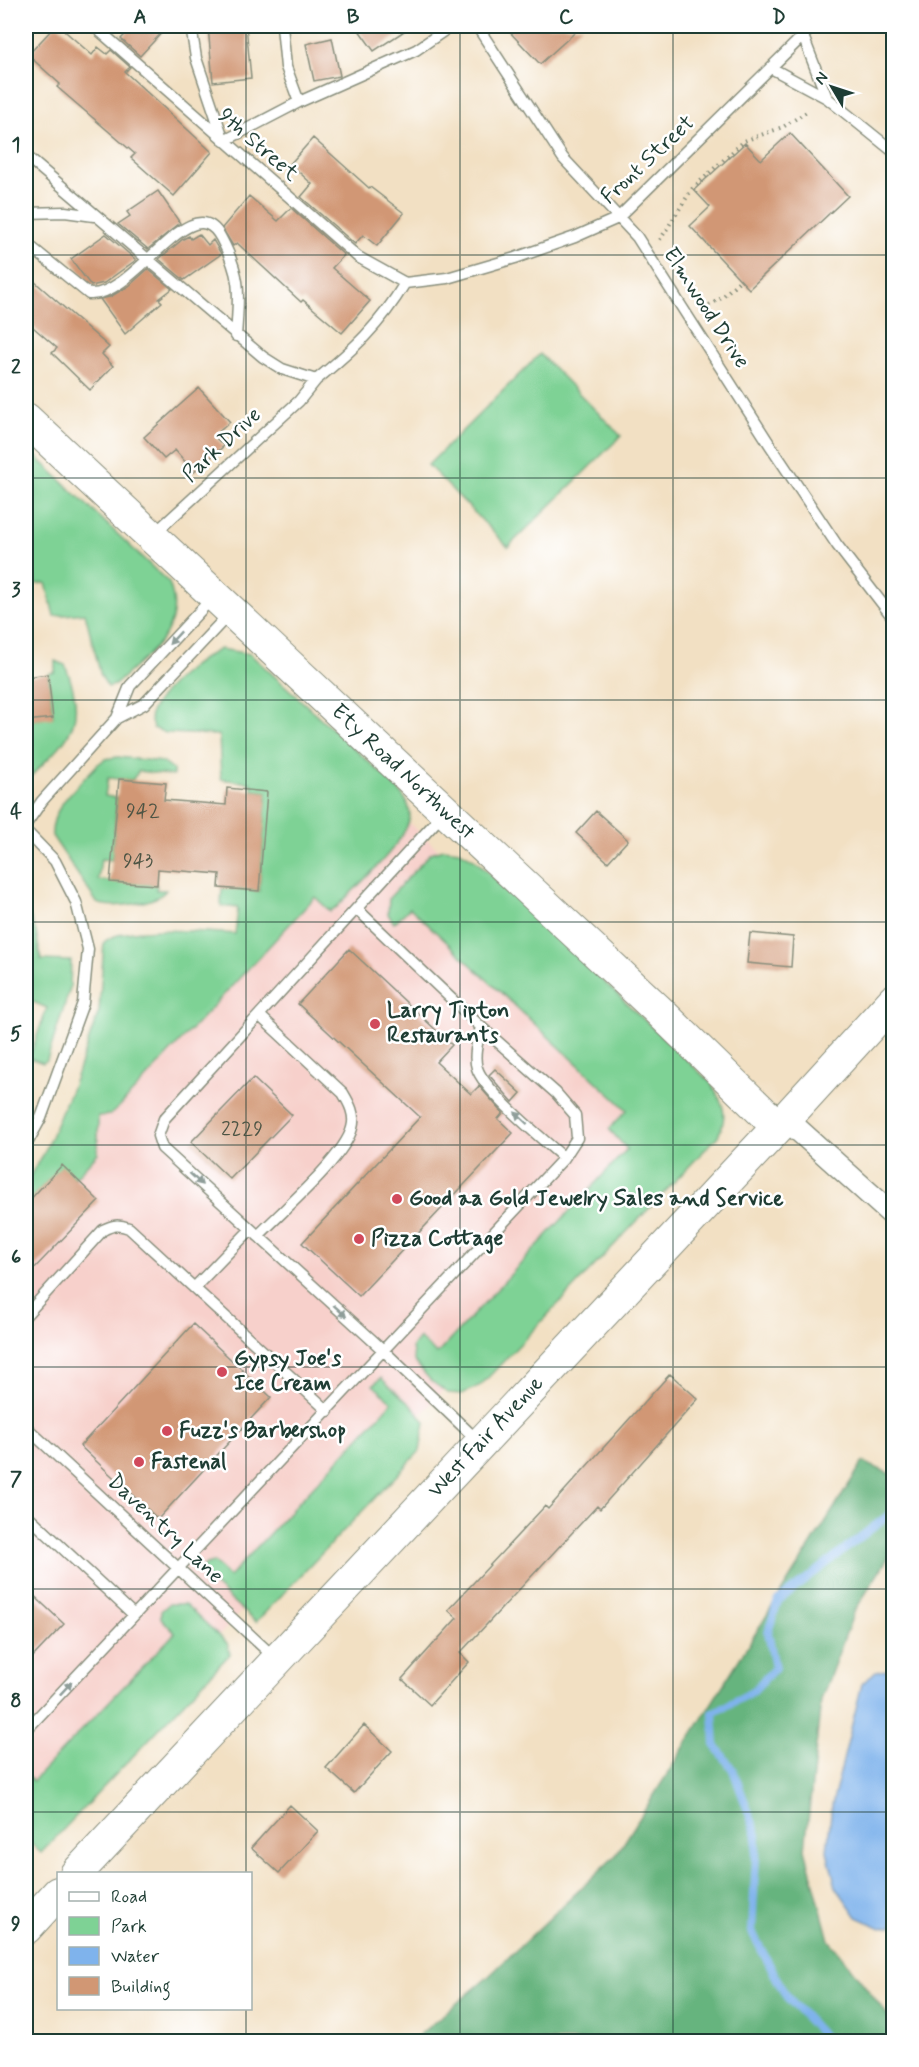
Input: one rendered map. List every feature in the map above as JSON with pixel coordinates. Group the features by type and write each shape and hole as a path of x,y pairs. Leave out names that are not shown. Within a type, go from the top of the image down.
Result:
{"street":[{"name":"Ety Road Northwest","path":"26,419 782,1122"},
{"name":"West Fair Avenue","path":"78,1872 894,1000"},
{"path":"782,1122 894,1216"},
{"path":"26,1928 57,1894"}],"lane":[{"name":"9th Street","path":"94,26 358,257 405,282"},
{"path":"191,26 196,58 224,141 298,102 416,50 451,26"},
{"path":"282,26 286,67 298,102"},
{"name":"Elmwood Drive","path":"477,26 563,158 637,237 777,455 837,544 894,619"},
{"name":"Front Street","path":"405,282 447,278 515,258 575,237 618,218 813,26"},
{"path":"803,36 827,98"},
{"path":"771,68 827,98 894,152"},
{"path":"26,156 236,336 282,369 315,380"},
{"path":"26,213 65,212 94,216"},
{"path":"26,243 89,294 109,291 148,260 176,233 197,222 208,223 219,234 235,264 239,290 236,336"},
{"name":"Park Drive","path":"152,536 299,401 315,380 359,345 388,312 405,282"},
{"path":"117,718 144,704 223,603"},
{"path":"26,824 42,801 117,718 130,686 223,603"},
{"path":"446,812 164,1119 158,1137 162,1148 383,1350 480,1444"},
{"path":"26,831 55,861 76,902 88,949 83,1003 41,1118 26,1145"},
{"path":"26,1730 564,1158 577,1138 575,1115 556,1093 481,1027 357,909"},
{"path":"194,1288 338,1152 353,1127 352,1108 343,1093 260,1016"},
{"path":"481,1027 476,1061 477,1069 483,1079 489,1088 564,1158"},
{"path":"26,1315 103,1230 112,1225 129,1228 328,1411"},
{"name":"Daventry Lane","path":"26,1427 277,1660"},
{"path":"26,1514 134,1615"}],"path":[{"path":"665,234 692,189 744,141 783,127 827,98"},
{"path":"720,299 740,279"}],"shaded area":[{"path":"381,797 710,1098 30,1843 26,1839 26,1182"}],"green space":[{"path":"540,354 621,436 508,547 428,465"},
{"path":"26,447 169,583 173,600 173,615 168,628 161,641 151,652 115,685 108,687 101,676 85,613 54,616 46,583 35,584 34,573 26,574"},
{"path":"220,649 250,654 392,783 408,806 410,815 408,825 391,850 337,907 330,911 315,897 120,1106 110,1115 98,1116 98,1153 75,1178 62,1166 26,1204 26,1182 44,1153 73,1085 99,1011 104,942 130,932 166,930 235,934 238,908 221,906 222,888 259,891 267,792 252,790 251,783 221,779 219,735 166,733 153,728 151,719 152,710 173,683 191,667"},
{"path":"55,661 65,665 76,704 75,718 63,743 26,781 26,721 53,717 48,674 55,672"},
{"path":"118,757 163,762 173,770 173,776 139,771 132,780 108,778 105,796 117,798 112,860 101,859 98,880 157,885 156,890 166,890 161,895 144,902 104,905 97,903 52,836 53,825 61,806 74,789 105,759"},
{"path":"443,849 460,851 474,859 711,1083 719,1097 724,1115 718,1136 481,1385 462,1394 448,1393 431,1381 414,1361 412,1347 419,1338 437,1354 627,1149 609,1129 627,1110 410,908 394,923 388,914 389,898 431,853"},
{"path":"26,907 36,932 41,960 71,961 70,988 47,1060 43,1063 29,1058 47,1008 26,999"},
{"path":"381,1378 415,1409 425,1422 420,1451 256,1622 204,1576 202,1568 214,1562 229,1577 392,1402 373,1385"},
{"path":"863,1462 893,1475 893,1550 854,1612 821,1700 805,1849 829,1940 893,2022 893,2041 412,2041 488,1977 617,1854"},
{"path":"169,1604 185,1604 227,1643 230,1654 41,1853 26,1839 26,1775 33,1781 175,1633 161,1618 161,1611"}],"water":[{"path":"893,1670 893,1926 881,1928 857,1917 836,1887 827,1851 832,1805 862,1684 876,1671"}],"building":[{"path":"55,26 59,26 92,55 98,47 107,54 111,50 130,67 125,72 212,152 174,196 131,158 135,154 57,87 60,84 28,55"},
{"path":"133,26 168,26 140,56 121,39"},
{"path":"208,26 246,26 251,78 213,82"},
{"path":"356,26 412,26 374,51"},
{"path":"504,26 582,26 540,64"},
{"path":"332,38 340,76 314,81 306,44"},
{"path":"790,133 848,196 749,289 690,226 710,207 694,190 745,143 761,160"},
{"path":"313,138 369,188 404,213 377,246 363,235 355,244 301,197 312,184 290,164"},
{"path":"158,191 180,223 148,249 118,224 130,216 127,212"},
{"path":"249,196 278,221 291,208 344,255 332,268 370,301 342,333 303,300 301,302 237,243 233,246 222,228"},
{"path":"106,234 136,260 104,283 91,286 71,259"},
{"path":"199,234 208,245 213,240 221,254 184,280 159,259 183,239 189,236 191,239"},
{"path":"148,269 172,289 159,299 162,302 125,334 100,299 110,297 129,286"},
{"path":"26,274 109,347 102,354 113,366 90,390 52,353 57,348 26,321"},
{"path":"199,388 230,422 214,436 224,446 194,472 175,450 164,459 144,437"},
{"path":"48,674 53,718 26,721 26,677"},
{"path":"119,779 166,783 164,800 226,805 227,788 267,792 259,891 219,888 220,874 158,869 157,885 110,882"},
{"path":"596,811 628,840 608,862 576,833"},
{"path":"750,933 793,937 791,967 747,963"},
{"path":"349,949 452,1045 436,1062 471,1094 479,1086 503,1113 498,1119 513,1133 359,1296 302,1243 420,1117 298,1004"},
{"path":"495,1069 521,1093 513,1102 489,1075"},
{"path":"253,1078 292,1115 230,1179 191,1142"},
{"path":"62,1165 99,1201 26,1277 26,1204"},
{"path":"193,1324 271,1397 158,1519 80,1446"},
{"path":"670,1374 698,1399 600,1509 597,1506 460,1653 469,1662 430,1705 402,1679 457,1618 448,1610 545,1506 548,1509"},
{"path":"26,1588 64,1624 26,1664"},
{"path":"364,1725 392,1751 354,1793 326,1768"},
{"path":"290,1805 318,1831 279,1873 251,1848"}],"waterway":[{"path":"820,2042 823,2036 786,1996 752,1932 757,1835 733,1770 715,1745 713,1713 752,1692 775,1668 768,1632 778,1601 894,1511"}],"place":[{"name":"Larry Tipton Restaurants","path":"375,1024"},
{"name":"Good aa Gold Jewelry Sales and Service","path":"397,1199"},
{"name":"Pizza Cottage","path":"359,1239"},
{"name":"Gypsy Joe's Ice Cream","path":"222,1372"},
{"name":"Fuzz's Barbershop","path":"167,1431"},
{"name":"Fastenal","path":"139,1462"}]}
